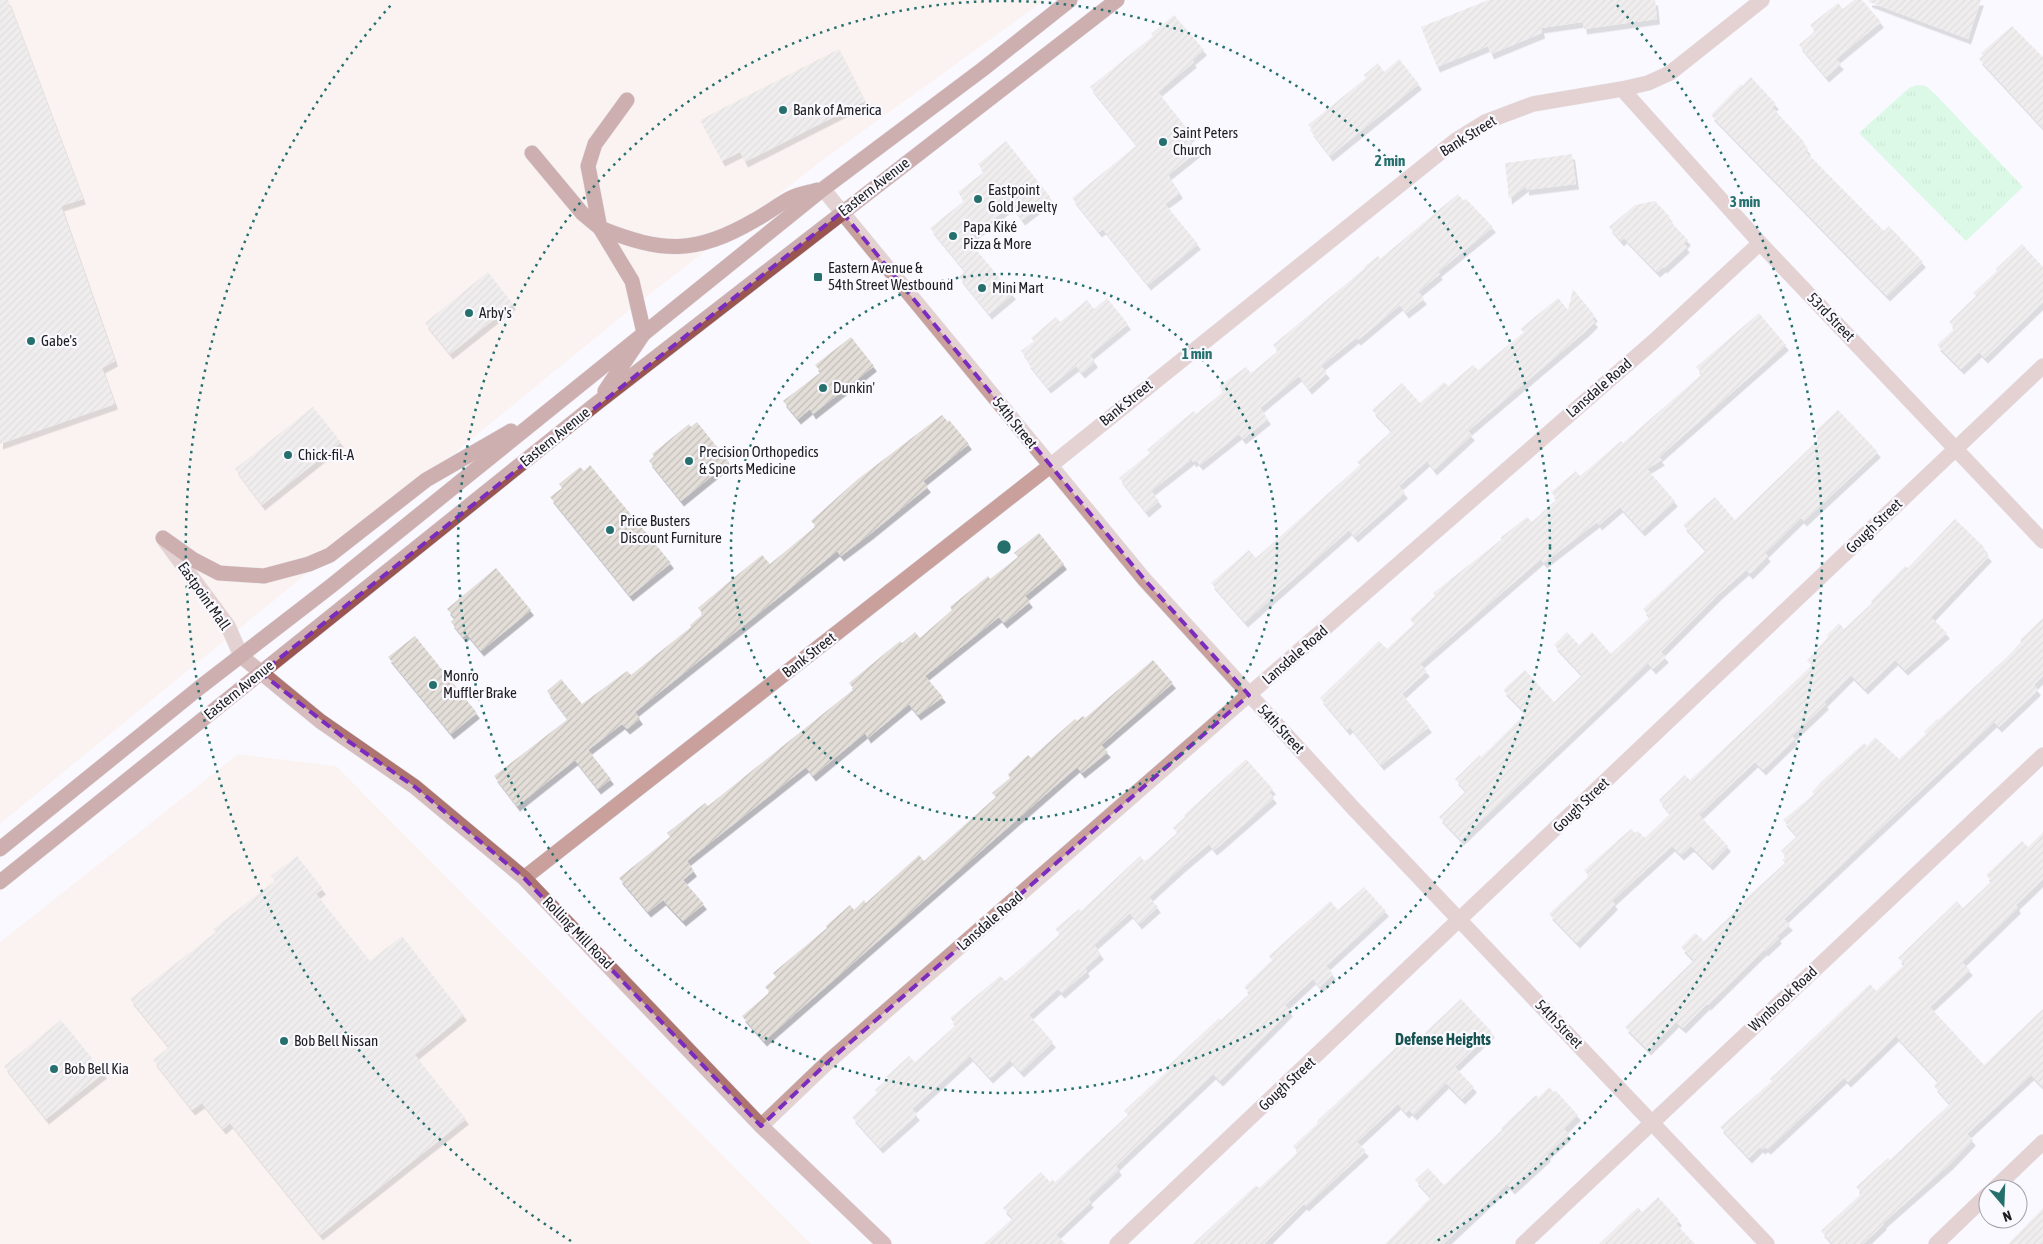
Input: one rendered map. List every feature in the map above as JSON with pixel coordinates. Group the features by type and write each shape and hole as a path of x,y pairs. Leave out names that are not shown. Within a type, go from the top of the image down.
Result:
{"main road":[{"name":"Eastern Avenue","path":"0,849 331,586 823,189 983,69 1070,0"},
{"name":"Eastern Avenue","path":"0,882 597,402 1117,0"},
{"path":"597,402 644,333 632,281 600,228 588,166 595,144 627,100"},
{"path":"532,153 582,213 600,228 634,242 677,248 701,244 730,234 793,197 823,189"},
{"path":"163,538 194,560 220,573 264,576 309,564 330,555 426,480 553,406"}],"street":[{"name":"Bank Street","path":"524,878 1050,466 1456,140 1484,122 1533,104 1622,89 1648,83 1670,73 1762,0"},
{"name":"53rd Street","path":"1622,89 1760,243 2043,541"},
{"name":"54th Street","path":"823,189 1144,578 1249,695 1460,921 1767,1244"},
{"name":"Lansdale Road","path":"761,1126 836,1055 1654,341 1760,243"},
{"name":"Gough Street","path":"1117,1244 1460,921 2043,366"},
{"name":"Eastpoint Mall","path":"163,538 228,626 241,656"},
{"name":"Rolling Mill Road","path":"241,656 348,741 415,788 524,878 761,1126 884,1244"},
{"name":"Wynbrook Road","path":"1523,1244 2043,755"},
{"path":"2004,1179 2043,1142"},
{"path":"1936,1244 1978,1204"}],"highlighted area":[{"path":"842,212 1144,579 1249,695 829,1061 761,1126 524,878 415,787 348,741 261,673"}],"shaded area":[{"path":"0,0 1045,0 827,157 637,304 0,824"},
{"path":"238,754 336,766 811,1244 0,1244 0,942"}],"green space":[{"path":"1917,85 1926,86 1936,95 2023,187 1966,241 1859,133 1909,88"}],"building":[{"path":"0,0 8,0 83,199 61,206 115,361 102,368 115,404 0,444"},
{"path":"1488,0 1655,0 1657,19 1584,29 1583,22 1541,28 1542,33 1491,54 1488,46 1437,67 1421,27"},
{"path":"1854,0 1862,0 1881,22 1836,59 1841,64 1826,77 1799,45 1815,31 1810,25 1838,3 1843,9"},
{"path":"1869,0 1981,0 1968,39 1869,2"},
{"path":"1174,15 1204,50 1192,60 1194,62 1158,92 1192,135 1188,138 1198,151 1168,175 1180,193 1165,204 1198,244 1148,285 1103,229 1099,232 1072,198 1137,145 1090,87 1153,36 1151,34"},
{"path":"2012,26 2043,57 2043,128 1979,59 1983,55 1981,53"},
{"name":"Bank of America","path":"839,49 865,101 745,162 740,152 722,161 700,120"},
{"path":"1399,59 1419,84 1330,156 1308,125 1366,78 1364,75 1378,63 1384,72"},
{"path":"1751,77 1776,104 1772,107 1805,143 1803,144 1808,149 1806,152 1884,231 1889,226 1923,262 1887,296 1711,115 1741,84 1742,86"},
{"path":"1006,141 1051,198 1022,220 1011,205 968,240 1013,294 989,314 959,277 965,271 930,228 964,201 958,192 984,172 978,164"},
{"path":"1572,154 1576,184 1526,190 1526,186 1509,199 1505,163"},
{"path":"1458,194 1464,201 1466,199 1493,227 1438,272 1440,274 1418,292 1424,299 1406,313 1400,305 1358,340 1356,338 1321,366 1327,373 1309,389 1299,376 1260,408 1268,419 1243,439 1239,434 1200,465 1196,460 1193,462 1192,459 1151,491 1159,501 1146,512 1119,478 1150,453 1147,450 1169,431 1194,411 1196,414 1223,392 1219,386 1246,367 1251,373 1278,351 1273,345 1364,267 1378,256 1380,259"},
{"path":"1655,201 1670,217 1668,219 1688,240 1684,244 1687,247 1657,272 1624,238 1621,241 1609,227 1635,205"},
{"path":"2022,244 2043,267 2043,302 1985,358 1979,352 1961,369 1937,345 1955,328 1949,322 1976,296 1973,293"},
{"name":"Arby's","path":"488,272 513,304 450,354 425,323"},
{"path":"1573,289 1595,316 1592,318 1595,322 1468,431 1472,435 1434,470 1427,461 1399,486 1405,493 1355,537 1349,530 1245,622 1211,583 1249,550 1256,558 1360,465 1357,462 1392,431 1372,410 1402,383 1420,403 1444,382 1448,386 1473,365 1478,370 1524,332 1520,329 1558,298 1568,310"},
{"path":"1107,298 1128,324 1090,355 1095,362 1082,373 1076,366 1048,388 1027,362 1029,361 1021,351 1034,341 1031,338 1056,317 1060,322 1087,300 1094,309"},
{"path":"1759,313 1786,345 1659,457 1662,460 1647,469 1675,501 1642,531 1620,507 1599,525 1597,522 1544,563 1541,559 1420,664 1427,671 1402,694 1429,727 1381,765 1350,727 1347,730 1320,698 1379,641 1387,649 1414,624 1410,619 1435,596 1433,593 1527,517 1532,522 1557,499 1551,492 1576,471 1580,476 1621,441 1623,443 1702,374 1696,367"},
{"name":"Dunkin'","path":"851,337 874,366 813,414 810,409 798,419 783,401 821,372 815,365"},
{"name":"Chick-fil-A","path":"313,407 341,442 262,505 235,469"},
{"path":"1838,410 1878,452 1804,521 1801,518 1765,553 1768,556 1750,574 1746,570 1719,594 1661,652 1666,657 1653,669 1648,663 1461,840 1439,817 1466,791 1455,779 1480,755 1481,757 1526,713 1503,690 1525,670 1554,702 1582,675 1554,645 1567,632 1579,645 1592,632 1611,654 1650,617 1643,609 1706,550 1683,525 1715,497 1735,520 1820,438 1814,432"},
{"path":"942,415 948,422 949,420 969,444 923,481 928,487 870,534 841,556 837,551 635,712 640,719 627,729 622,724 588,750 611,779 598,789 575,760 517,806 494,776 568,719 547,691 561,679 582,704 627,671 631,675 691,627 690,625 703,614 698,608 736,576 762,555 770,564 816,526 811,521 858,479"},
{"name":"Precision Orthopedics & Sports Medicine","path":"697,422 729,462 681,501 649,461 654,456 652,454 689,424 691,427"},
{"name":"Price Busters Discount Furniture","path":"590,465 671,563 630,596 550,497 562,488 559,484 580,467 584,471"},
{"path":"1955,519 1985,548 1983,550 1989,556 1931,617 1947,633 1905,670 1895,660 1865,689 1851,675 1824,702 1826,704 1792,736 1795,739 1763,770 1755,762 1699,815 1728,846 1710,865 1692,847 1681,855 1672,846 1612,901 1615,904 1577,943 1549,914 1589,876 1584,870 1631,829 1635,833 1638,831 1645,838 1670,814 1659,800 1685,775 1690,780 1761,714 1812,665 1807,661 1828,637 1827,635 1839,623 1844,629 1872,603 1871,601 1905,566 1908,568"},
{"path":"1039,533 1064,564 1025,596 1030,602 1004,623 999,617 925,676 943,697 918,715 909,704 868,738 865,733 813,776 806,767 687,861 694,871 683,880 704,904 683,921 663,900 648,912 619,878 670,837 667,833 705,803 708,806 854,689 849,683 900,641 902,643 915,632 920,638 952,610 950,607 988,576 990,579 1018,557 1014,553"},
{"path":"496,568 531,610 481,651 467,634 463,637 451,622 455,618 447,609"},
{"path":"2043,618 2043,676 2034,685 2038,690 1999,727 1994,722 1784,919 1790,925 1777,936 1779,938 1764,950 1708,1005 1683,1028 1676,1022 1648,1050 1625,1027 1694,960 1681,947 1695,933 1704,941 1745,902 1743,901 1785,863 1782,860 1786,857 1781,851 1797,836 1783,820 1814,794 1812,792 1822,781 1864,743 1867,746 1875,737 1899,759 1926,734 1924,732 1937,719 2008,656 2021,642 2020,640"},
{"name":"Monro Muffler Brake","path":"415,636 477,713 451,734 388,657"},
{"path":"1153,660 1173,683 1101,745 1108,752 1082,773 1077,767 764,1041 742,1016 770,992 765,987 776,977 773,973 827,928 826,926 850,905 854,910 864,900 866,903 919,855 924,861 996,797 992,793 1010,778 1008,774 1028,755 1031,758 1075,719 1077,721 1083,716 1085,718"},
{"path":"1246,759 1273,789 1269,792 1274,798 1214,850 1209,844 1183,866 1149,897 1158,907 1139,924 1130,913 1094,945 1101,954 1085,968 1087,971 1062,993 1058,989 1029,1015 1053,1042 1021,1072 1010,1060 990,1078 970,1056 912,1109 917,1115 880,1148 852,1117 877,1093 875,1090 888,1078 886,1077 909,1056 915,1062 956,1025 950,1018 1000,976 1006,981 1060,934 1055,929 1079,909 1081,911 1140,856 1144,861 1149,858 1177,833 1173,828 1185,817 1184,815"},
{"path":"2043,832 2043,879 2016,905 2018,908 1962,962 1970,970 1930,1007 1984,1065 2043,1009 2043,1087 2031,1075 1967,1134 1973,1140 1950,1164 1883,1223 1863,1244 1833,1244 1821,1231 1862,1193 1856,1187 1888,1158 1890,1160 1950,1104 1934,1086 1938,1081 1896,1036 1848,1082 1844,1078 1768,1149 1760,1147 1749,1158 1720,1127 1772,1081 1770,1079 1870,984 1876,991 1905,964 1898,958 1957,901 1963,908 1992,881 1986,875 2022,841 2028,847"},
{"name":"Bob Bell Nissan","path":"297,856 323,889 316,894 370,961 402,936 464,1015 415,1055 466,1119 320,1235 230,1123 223,1129 202,1103 192,1110 153,1060 169,1047 130,999 216,932 213,929 275,881 271,876"},
{"path":"1364,887 1386,911 1326,966 1333,974 1320,987 1313,979 1285,1005 1290,1011 1220,1081 1213,1074 1116,1166 1119,1170 1088,1199 1091,1202 1056,1235 1066,1244 984,1244 1013,1218 1003,1208 1041,1172 1050,1182 1052,1179 1055,1182 1128,1115 1124,1111 1170,1068 1168,1066 1219,1018 1221,1020 1250,993 1244,987 1272,960 1269,956 1330,901 1338,910"},
{"path":"1461,999 1492,1032 1455,1067 1474,1087 1462,1099 1446,1083 1414,1115 1409,1110 1406,1113 1398,1104 1357,1142 1366,1151 1306,1206 1304,1204 1264,1244 1193,1244 1256,1185 1259,1188 1298,1152 1293,1146 1405,1039 1411,1046"},
{"name":"Bob Bell Kia","path":"61,1020 104,1073 46,1119 4,1066"},
{"path":"1549,1087 1554,1092 1556,1091 1578,1115 1564,1129 1569,1134 1547,1154 1548,1156 1512,1189 1507,1184 1443,1244 1385,1244 1431,1197 1415,1180 1428,1168 1444,1185 1536,1095 1538,1098"},
{"path":"1658,1197 1679,1220 1676,1224 1695,1244 1599,1244 1638,1207 1642,1212"},
{"path":"2043,1208 2043,1244 2008,1244 2023,1229 2028,1229 2028,1223"}],"place":[{"name":"Bank of America","path":"783,110"},
{"name":"Saint Peters Church","path":"1163,142"},
{"name":"Eastpoint Gold Jewelty","path":"978,199"},
{"name":"Papa Kiké Pizza & More","path":"953,236"},
{"name":"Eastern Avenue & 54th Street Westbound","path":"818,277"},
{"name":"Mini Mart","path":"982,288"},
{"name":"Arby's","path":"469,313"},
{"name":"Gabe's","path":"31,341"},
{"name":"Dunkin'","path":"823,388"},
{"name":"Chick-fil-A","path":"288,455"},
{"name":"Precision Orthopedics & Sports Medicine","path":"689,461"},
{"name":"Price Busters Discount Furniture","path":"610,530"},
{"name":"Monro Muffler Brake","path":"433,685"},
{"name":"Bob Bell Nissan","path":"284,1041"},
{"name":"Bob Bell Kia","path":"54,1069"}],"district":[{"name":"Defense Heights","path":"1443,1039"}]}
